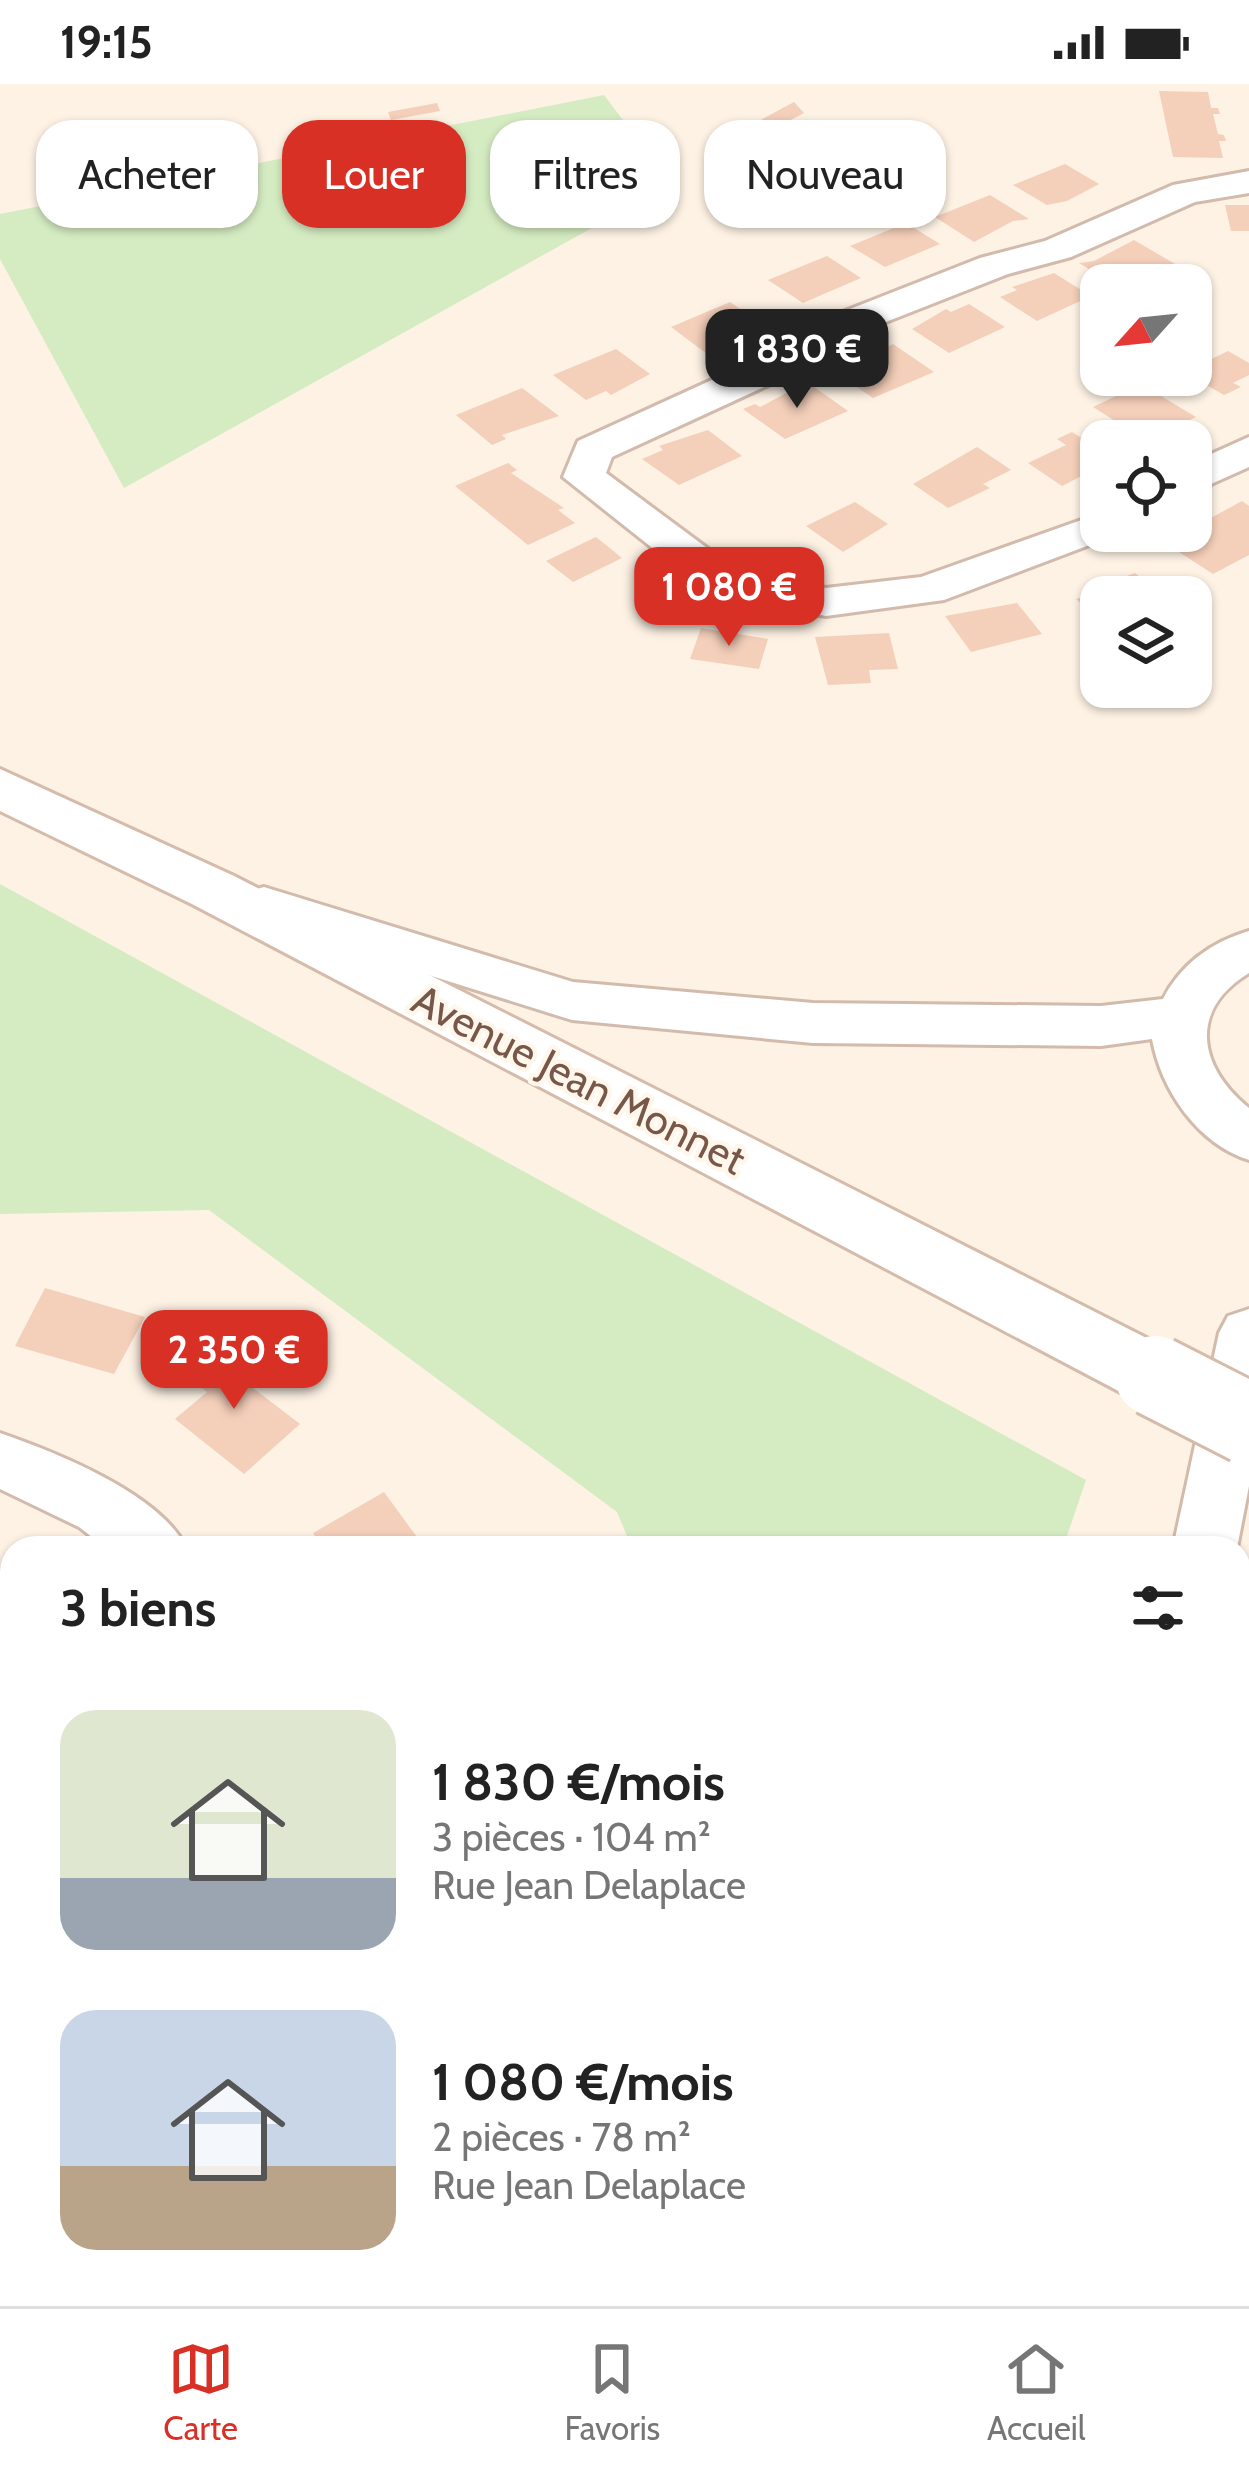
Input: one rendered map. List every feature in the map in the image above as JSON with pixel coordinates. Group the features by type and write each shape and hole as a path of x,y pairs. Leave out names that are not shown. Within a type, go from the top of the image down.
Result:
{"main road":[{"name":"Avenue Jean Monnet","path":"0,788 212,890 1249,1424"}],"street":[{"path":"1080,534 928,590 826,602 729,586 584,477 593,450 809,351 859,319 994,266 1058,249 1186,193 1249,182"},
{"path":"1212,469 1249,450"},
{"path":"212,890 572,1001 813,1023 1101,1026 1179,1016"},
{"path":"1249,949 1218,963 1192,987 1179,1016 1179,1051 1193,1086 1221,1120 1249,1139"},
{"path":"1207,1536 1249,1333"},
{"path":"0,1459 101,1508 138,1536"}],"green space":[{"path":"604,95 623,120 490,120 490,228 592,228 124,488 0,259 0,214 36,207 36,228 258,228 258,163 282,158 282,228 466,228 466,122"},
{"path":"0,884 1086,1480 1067,1536 627,1536 617,1512 209,1210 0,1214"}],"building":[{"path":"1159,91 1208,92 1211,108 1218,108 1220,114 1213,114 1218,134 1226,141 1219,141 1223,158 1173,157"},
{"path":"794,102 804,113 791,120 761,120"},
{"path":"437,103 440,111 391,120 388,112"},
{"path":"1065,164 1099,184 1067,201 1047,205 1013,185"},
{"path":"990,195 1029,219 1013,221 974,242 946,224 946,213"},
{"path":"1225,205 1249,205 1249,231 1231,231"},
{"path":"894,228 914,228 940,244 885,267 850,246"},
{"path":"1134,240 1175,264 1079,263 1094,261"},
{"path":"827,256 861,278 803,303 768,280"},
{"path":"1054,273 1080,289 1080,301 1037,321 1000,297 1017,290 1012,287"},
{"path":"730,302 768,328 715,345 720,348 707,354 671,327"},
{"path":"969,304 1005,327 949,353 912,329 946,309 951,312"},
{"path":"893,344 934,372 873,398 833,371 886,352 882,350"},
{"path":"616,349 650,374 611,395 606,391 586,400 553,375"},
{"path":"1228,351 1249,363 1249,375 1233,383 1241,387 1224,395 1212,388 1212,359"},
{"path":"807,382 848,411 785,439 743,409 760,407"},
{"path":"522,388 559,416 502,435 506,439 492,445 456,415"},
{"path":"1116,396 1161,396 1196,417 1114,420 1093,407"},
{"path":"708,430 742,456 679,485 642,459 663,450 659,446"},
{"path":"1072,432 1080,437 1080,477 1062,486 1028,463 1066,445 1057,439"},
{"path":"977,447 1011,470 983,484 990,488 948,508 913,484"},
{"path":"508,463 517,470 511,473 564,508 558,510 575,523 528,545 455,486"},
{"path":"1242,501 1249,506 1249,555 1213,574 1179,552 1212,552 1212,517"},
{"path":"855,502 888,524 843,552 806,526"},
{"path":"596,537 622,558 573,582 546,561"},
{"path":"1017,603 1042,634 971,652 945,616"},
{"path":"701,628 768,639 759,669 690,659"},
{"path":"889,633 898,669 869,670 871,683 828,685 815,637"},
{"path":"45,1288 145,1317 114,1374 15,1346"},
{"path":"230,1340 250,1356 232,1372 300,1424 244,1474 175,1419 207,1392 187,1377"},
{"path":"384,1492 416,1536 315,1536 313,1533"}]}
